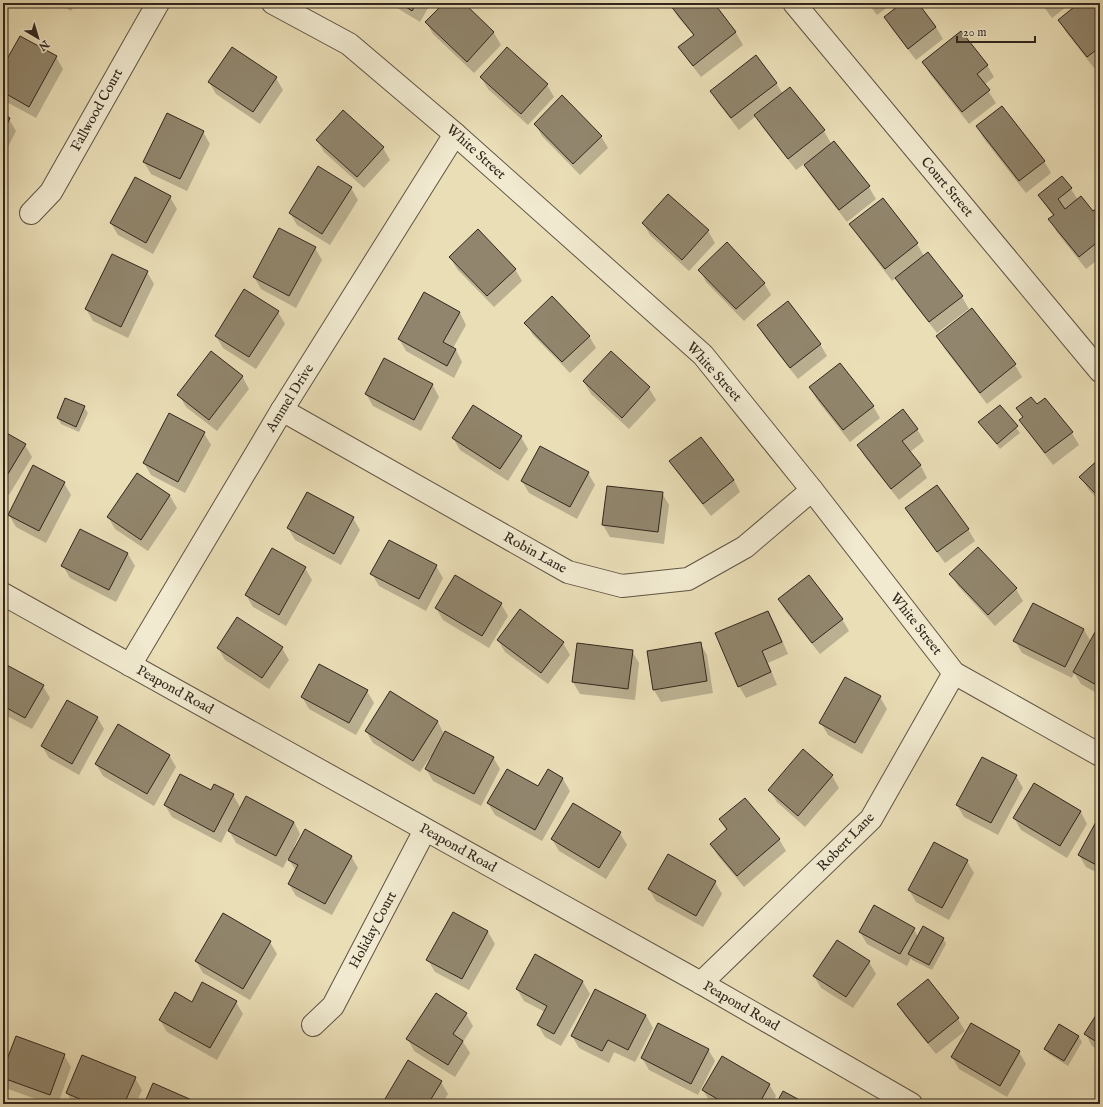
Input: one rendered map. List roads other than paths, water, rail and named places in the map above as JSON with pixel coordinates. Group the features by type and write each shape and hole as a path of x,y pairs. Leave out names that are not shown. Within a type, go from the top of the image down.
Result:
{"street":[{"name":"Fallwood Court","path":"31,213 51,192 158,3"},
{"name":"White Street","path":"273,3 349,44 455,134 703,355 812,490 954,673 1100,755"},
{"name":"Court Street","path":"794,3 1100,371"},
{"name":"Ammel Drive","path":"130,665 282,410 455,134"},
{"name":"Robin Lane","path":"282,410 568,572 622,586 688,579 745,547 812,490"},
{"name":"Peapond Road","path":"3,594 701,983 911,1104"},
{"name":"Robert Lane","path":"701,983 871,819 954,673"},
{"name":"Holiday Court","path":"313,1025 333,1006 425,830"}]}
